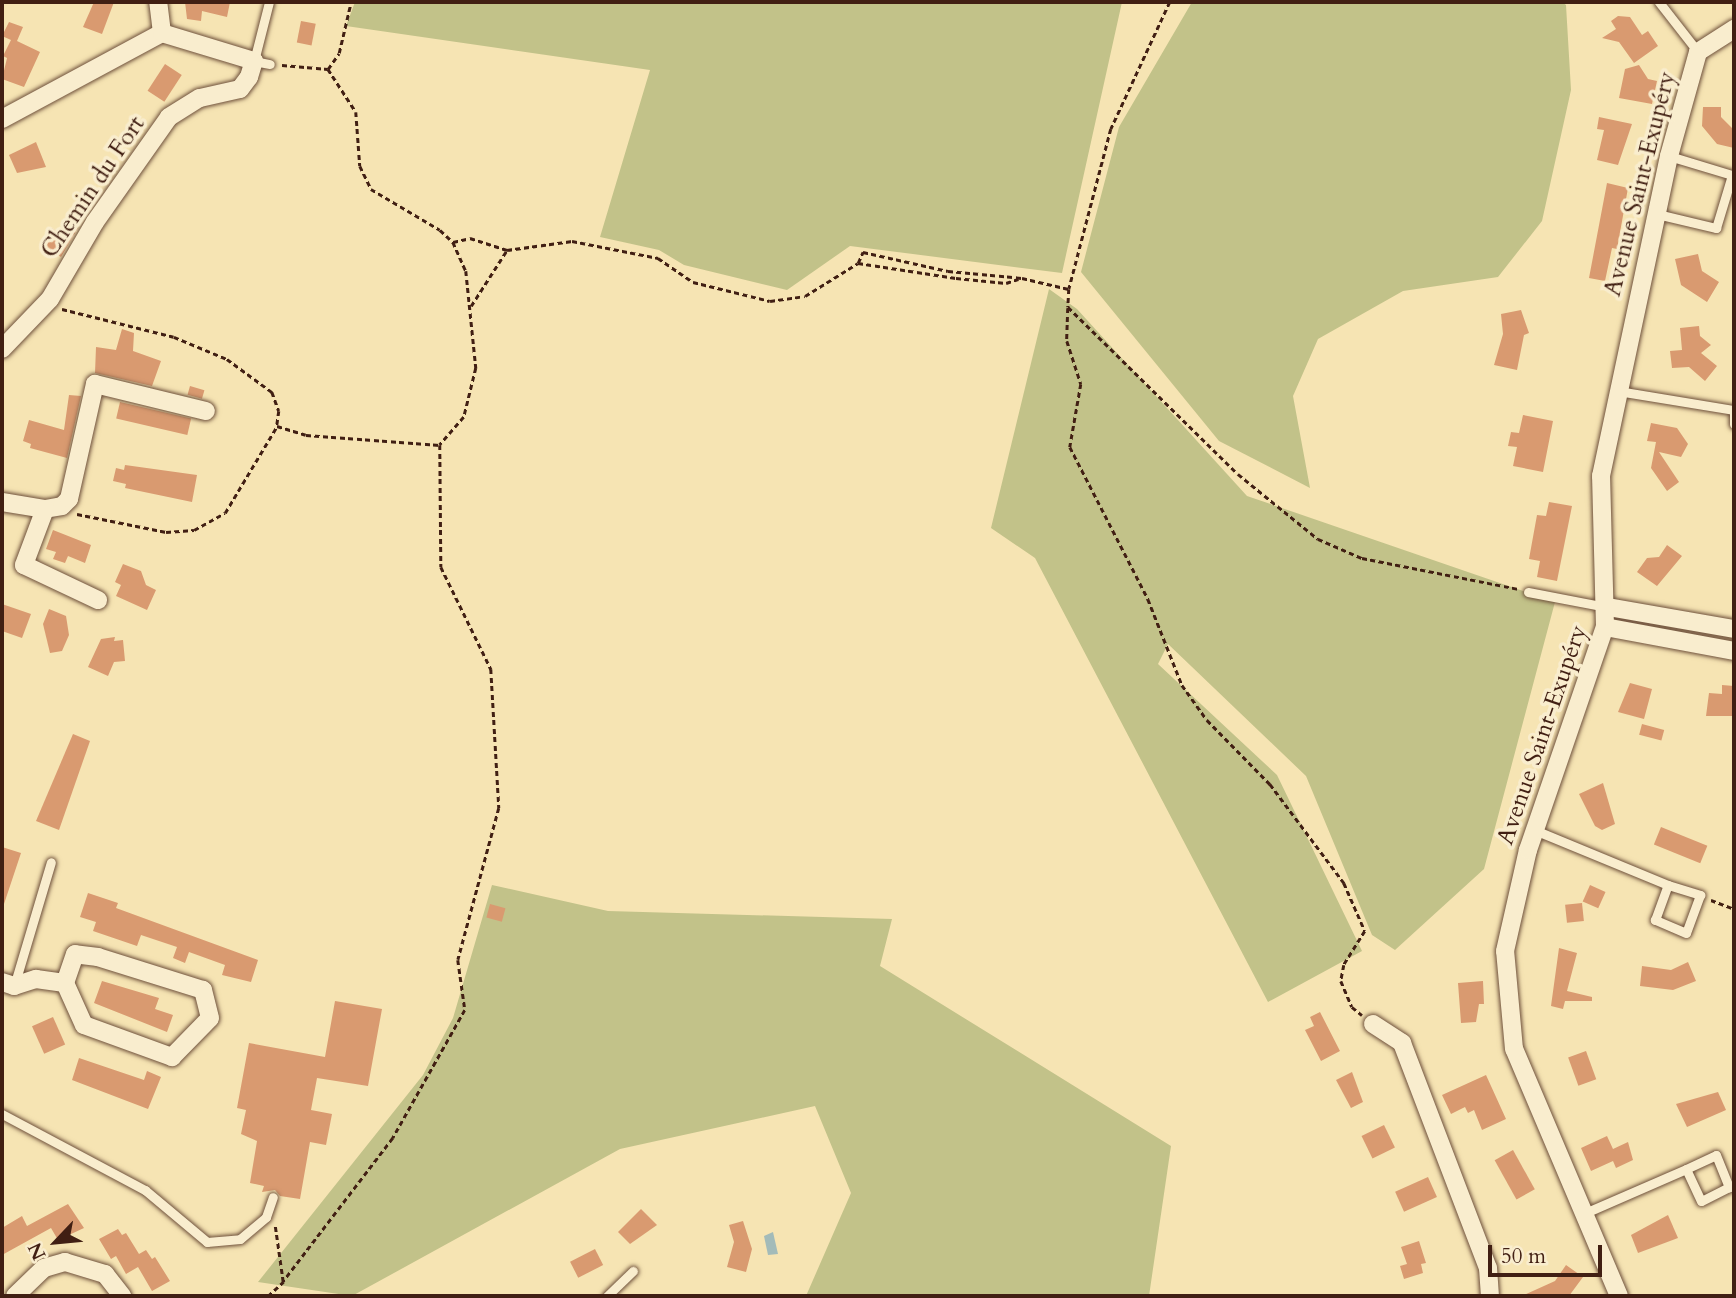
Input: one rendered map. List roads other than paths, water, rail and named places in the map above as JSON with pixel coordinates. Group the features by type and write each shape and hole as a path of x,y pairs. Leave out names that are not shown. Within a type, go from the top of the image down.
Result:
{"street":[{"path":"158,2 162,33"},
{"name":"Avenue Saint-Exupéry","path":"1619,1296 1514,1049 1505,951 1528,850 1537,831 1605,627 1608,607 1601,476 1616,391 1669,156 1698,52 1734,29"},
{"path":"2,119 162,33 262,62"},
{"name":"Chemin du Fort","path":"2,349 51,299 95,222 169,117 200,99 240,89 262,62"},
{"path":"2,502 54,507 69,499 95,384 206,411"},
{"path":"54,507 24,565 98,600"},
{"path":"1608,607 1734,629"},
{"path":"1605,627 1734,652"},
{"path":"75,954 98,957 204,990 209,1018 172,1057 84,1026 65,983 75,954"},
{"path":"8,984 36,979 65,983"},
{"path":"1373,1024 1402,1043 1488,1268 1489,1296"},
{"path":"15,1296 44,1268 65,1262 105,1274 122,1296"}],"lane":[{"name":"Chemin du Fort","path":"262,62 269,2"},
{"path":"1659,2 1698,52"},
{"path":"1657,215 1716,228 1732,174 1669,156"},
{"path":"1616,391 1734,410 1734,424"},
{"path":"1528,592 1608,607"},
{"path":"1537,831 1668,885 1700,895 1686,933 1655,920 1668,885"},
{"path":"8,984 51,862"},
{"path":"2,1114 145,1190 207,1242 240,1239 265,1217 273,1197"},
{"path":"1585,1213 1716,1155 1729,1187 1701,1201 1686,1169"},
{"path":"607,1296 634,1271"}],"water":[{"path":"773,1232 778,1254 768,1255 764,1236"}]}
